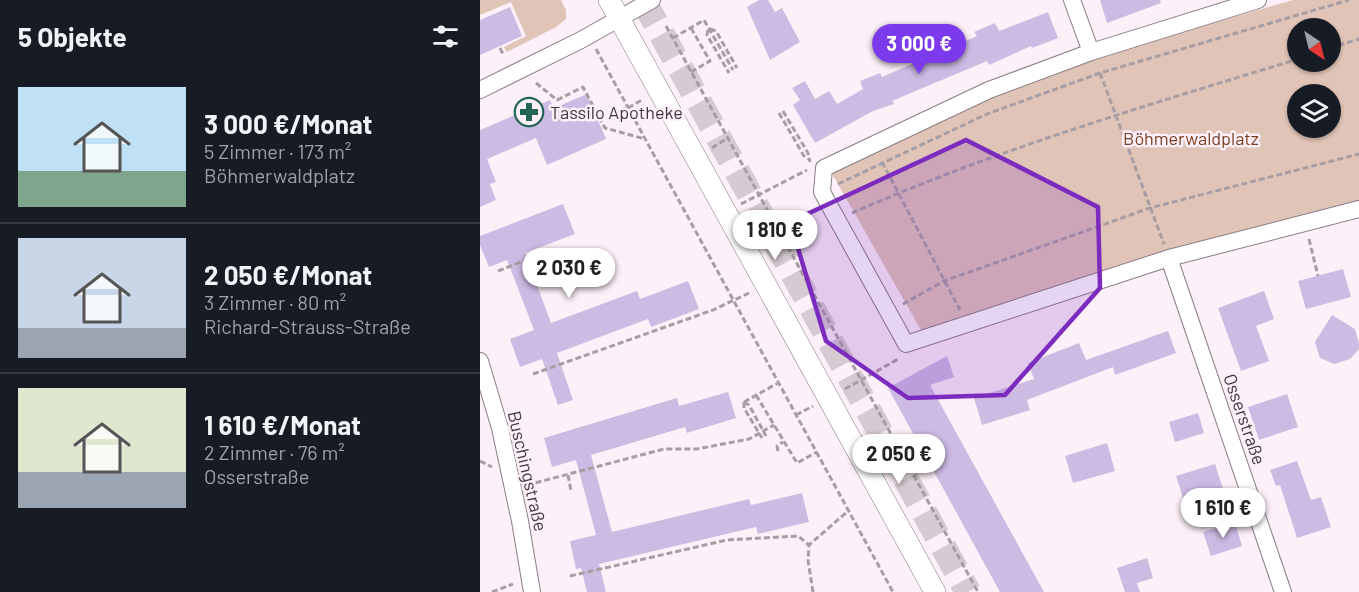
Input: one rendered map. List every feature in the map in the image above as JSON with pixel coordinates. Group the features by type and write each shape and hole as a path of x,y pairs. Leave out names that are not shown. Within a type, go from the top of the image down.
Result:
{"main road":[{"path":"615,9 935,592"}],"street":[{"path":"480,90 615,9 652,0"},
{"path":"1072,0 1091,52"},
{"path":"1258,0 1091,52 989,90 824,168 822,192 906,344 1169,258 1359,209"},
{"name":"Osserstraße","path":"1169,258 1283,592"},
{"name":"Buschingstraße","path":"480,361 500,428 532,585"}],"path":[{"path":"822,192 987,114 1100,73 1349,0"},
{"path":"672,38 704,20 733,70"},
{"path":"666,26 761,194 978,592"},
{"path":"691,28 710,61 691,72"},
{"path":"709,28 716,30 733,70"},
{"path":"709,28 707,35 733,70"},
{"path":"1341,45 1359,39"},
{"path":"500,48 504,56"},
{"path":"595,48 893,592"},
{"path":"1091,52 1117,115 1169,258"},
{"path":"837,220 898,193 1117,115 1287,62"},
{"path":"536,83 556,100 584,87 605,128 645,139"},
{"path":"628,108 645,98"},
{"path":"783,111 808,153 808,159"},
{"path":"734,209 813,167 778,113"},
{"path":"703,153 728,138"},
{"path":"872,144 968,324"},
{"path":"888,314 944,281 1150,208 1359,154"},
{"path":"1309,237 1318,276"},
{"path":"498,271 554,249"},
{"path":"533,374 749,293"},
{"path":"844,389 902,357 906,344"},
{"path":"744,402 778,383"},
{"path":"756,395 798,463 817,452"},
{"path":"744,402 744,408 762,438"},
{"path":"744,402 749,405 766,436"},
{"path":"796,415 813,406"},
{"path":"513,488 664,449 697,449 749,439 774,425"},
{"path":"778,452 777,446 784,441"},
{"path":"568,475 571,491"},
{"path":"813,592 808,560 809,545 848,511"},
{"path":"570,576 727,540 776,535 798,536 809,545"},
{"path":"492,592 532,585"}],"highlighted area":[{"path":"966,140 1098,207 1100,288 1005,395 908,398 826,341 790,222"}],"green space":[{"path":"480,0 561,0 566,10 566,19 556,27 507,52 504,47 526,36 511,2 480,15"},
{"name":"Böhmerwaldplatz","path":"1293,0 1359,0 1359,203 922,332 830,170 981,98 1095,57"}],"building":[{"path":"759,0 768,0 775,12 782,8 800,42 770,60 747,7"},
{"path":"1100,0 1160,0 1161,3 1107,23"},
{"path":"510,7 522,36 480,55 480,20"},
{"path":"1048,12 1058,38 1032,48 1031,46 989,65 987,61 892,101 894,104 873,111 815,143 793,105 800,100 792,88 805,81 815,99 829,91 837,104 863,89 860,81 880,73 882,77 977,36 974,32 995,23 999,31"},
{"path":"587,94 606,139 547,165 536,138 487,159 496,182 490,184 496,200 480,207 480,130 550,100 554,108"},
{"path":"563,204 575,234 525,253 551,323 637,291 640,299 688,281 699,309 651,327 648,319 557,353 573,400 558,405 542,359 520,367 510,339 534,330 507,260 489,267 480,245 480,236"},
{"path":"1343,269 1351,297 1306,309 1298,281"},
{"path":"1264,291 1274,319 1256,326 1269,361 1241,371 1218,308"},
{"path":"1332,315 1355,329 1359,344 1359,349 1350,359 1334,364 1320,358 1315,342"},
{"path":"1168,331 1176,353 1115,375 1113,367 1027,400 1030,410 982,425 974,398 1034,379 1028,363 1079,343 1086,360"},
{"path":"947,356 954,377 930,385 1044,592 1000,592 888,388"},
{"path":"728,392 736,418 687,433 685,427 591,455 612,532 749,499 751,505 802,493 809,522 758,534 756,527 599,564 606,592 587,592 581,568 576,569 570,541 596,535 576,460 552,467 544,438 677,398 679,406"},
{"path":"1287,394 1298,427 1259,440 1248,407"},
{"path":"1198,413 1204,433 1175,442 1169,422"},
{"path":"1107,443 1115,471 1073,483 1065,456"},
{"path":"1297,461 1311,500 1321,497 1331,527 1297,538 1280,485 1276,486 1270,470"},
{"path":"1215,464 1224,492 1185,504 1176,476"},
{"path":"1235,522 1242,546 1211,556 1203,532"},
{"path":"1147,558 1153,578 1137,583 1140,592 1125,592 1117,568"}],"tunnel":[{"path":"643,0 968,592"}],"place":[{"name":"Tassilo Apotheke","path":"529,112"}]}
